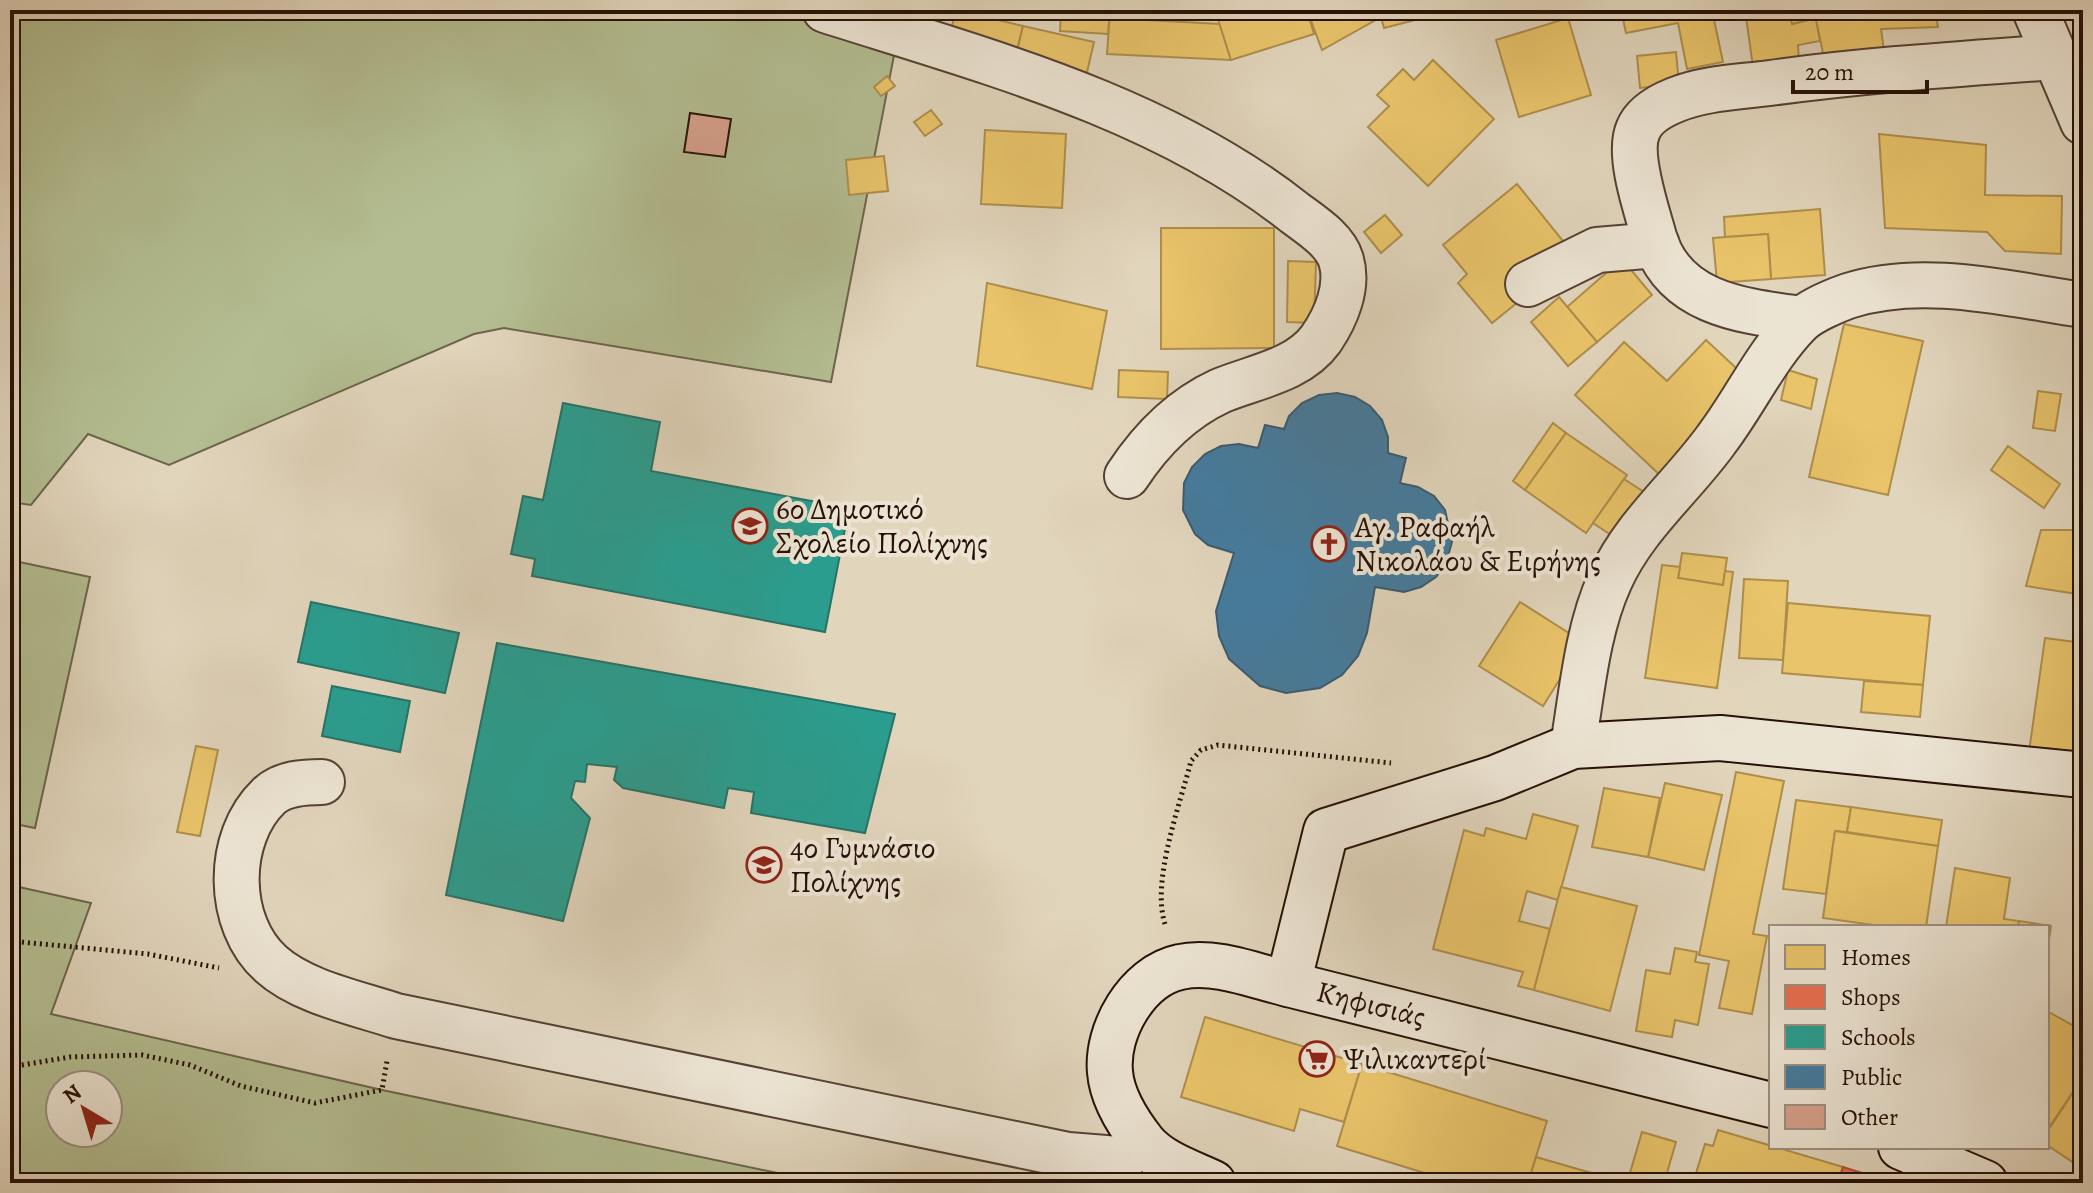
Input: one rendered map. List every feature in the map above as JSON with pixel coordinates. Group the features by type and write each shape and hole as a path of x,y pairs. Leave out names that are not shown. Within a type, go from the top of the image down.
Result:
{"street":[{"path":"825,10 956,51 1159,129 1268,191 1324,235 1341,259 1343,296 1319,341 1277,372 1218,392 1181,416 1149,444 1127,476"},
{"path":"2035,10 2083,122"},
{"path":"1802,319 1724,306 1698,294 1669,269 1657,245 1641,185 1637,133 1647,117 1675,99 1818,76 2054,57"},
{"path":"1528,284 1597,250 1657,245"},
{"path":"1573,746 1585,672 1611,577 1634,540 1714,444 1772,356 1802,319 1846,297 1889,286 1957,287 2083,305"},
{"path":"1288,984 1326,831 1495,778 1573,746 1720,738 2083,775"},
{"path":"322,782 291,784 269,796 247,835 239,859 237,899 244,924 257,948 273,966 304,983 396,1016 1068,1155 1118,1159 1145,1145"},
{"path":"1178,967 1149,983 1136,996 1119,1024 1110,1054 1110,1073 1116,1094 1145,1145 1171,1164 1213,1183"},
{"name":"Κηφισιάς","path":"1178,967 1217,967 1769,1104"},
{"path":"1905,1149 1977,1181"}],"path":[{"path":"1178,967 1161,912 1161,892 1191,761 1201,750 1218,745 1377,759 1406,769 1436,797"},
{"path":"10,941 148,954 223,969 238,965 257,948"},
{"path":"10,1067 70,1057 142,1055 190,1065 241,1086 315,1103 382,1090"}],"green space":[{"path":"10,10 895,10 895,50 831,382 504,328 474,334 169,465 88,434 31,505 10,502"},
{"path":"10,560 90,577 35,828 10,823"},
{"path":"10,885 91,903 51,1014 382,1090 825,1183 10,1183"}],"building: Homes":[{"path":"956,10 1023,26 1016,54 949,38"},
{"path":"1061,10 1110,12 1108,34 1060,31"},
{"path":"1082,10 1130,10 1129,19 1220,24 1231,60 1107,54 1110,12"},
{"path":"1215,10 1307,10 1314,34 1231,60"},
{"path":"1307,10 1379,10 1381,17 1322,50"},
{"path":"1379,10 1426,10 1427,17 1384,28"},
{"path":"1621,10 1712,10 1723,62 1687,69 1678,23 1626,33"},
{"path":"1745,10 1789,10 1792,24 1816,18 1820,41 1798,45 1799,61 1753,67"},
{"path":"1789,10 1814,10 1816,18 1792,24"},
{"path":"1814,10 1935,10 1938,27 1881,29 1884,51 1825,63"},
{"path":"1568,18 1591,95 1519,117 1496,40"},
{"path":"1023,26 1094,42 1085,81 1014,64"},
{"path":"1676,52 1679,84 1640,88 1637,56"},
{"path":"1433,60 1494,119 1428,186 1368,127 1389,106 1377,95 1403,69 1414,80"},
{"path":"887,76 895,86 881,96 874,87"},
{"path":"931,110 942,124 925,136 914,122"},
{"path":"985,130 1066,134 1062,208 981,204"},
{"path":"1879,134 1986,145 1985,195 2062,196 2061,254 2005,251 1987,232 1885,228"},
{"path":"884,156 888,191 849,195 846,160"},
{"path":"1517,184 1567,246 1518,302 1492,323 1458,283 1467,274 1443,245"},
{"path":"1820,209 1825,275 1771,279 1768,234 1725,237 1724,217"},
{"path":"1385,215 1402,235 1381,253 1364,232"},
{"path":"1161,228 1274,228 1274,348 1161,349"},
{"path":"1768,234 1771,279 1717,283 1713,238"},
{"path":"1622,259 1652,295 1597,342 1567,307"},
{"path":"1288,261 1316,262 1314,323 1287,322"},
{"path":"987,283 1107,311 1092,389 977,366"},
{"path":"1559,297 1597,342 1568,366 1531,322"},
{"path":"1844,324 1923,341 1888,495 1809,477"},
{"path":"1706,340 1749,380 1663,478 1575,395 1624,342 1667,381"},
{"path":"1119,370 1168,372 1167,399 1118,397"},
{"path":"1788,370 1817,379 1811,409 1781,400"},
{"path":"2038,391 2061,394 2055,431 2033,428"},
{"path":"1553,423 1566,433 1525,490 1513,481"},
{"path":"1566,433 1627,475 1586,533 1525,490"},
{"path":"2008,446 2060,484 2044,508 1991,470"},
{"path":"1624,479 1644,492 1614,537 1593,523"},
{"path":"2041,530 2074,530 2077,594 2026,586"},
{"path":"1682,553 1727,558 1723,585 1678,578"},
{"path":"1662,565 1680,567 1678,578 1723,585 1725,571 1733,572 1717,688 1645,678"},
{"path":"1744,579 1788,581 1783,660 1739,658"},
{"path":"1520,602 1583,642 1543,706 1479,666"},
{"path":"1788,603 1930,616 1923,685 1782,673"},
{"path":"2045,638 2083,643 2083,731 2079,758 2029,752"},
{"path":"1864,681 1923,685 1920,717 1861,712"},
{"path":"196,746 218,750 200,836 177,832"},
{"path":"1736,772 1784,781 1753,934 1767,936 1752,1014 1719,1008 1729,961 1699,955"},
{"path":"1665,783 1722,795 1704,870 1648,857"},
{"path":"1604,788 1660,798 1648,857 1592,847"},
{"path":"1796,800 1851,807 1847,832 1835,831 1826,894 1783,889"},
{"path":"1851,807 1942,820 1938,846 1847,832"},
{"path":"1533,814 1578,826 1558,900 1527,891 1519,921 1550,929 1534,990 1518,986 1523,972 1433,949 1464,830 1484,836 1486,828 1526,839"},
{"path":"1835,831 1938,846 1926,925 1874,925 1823,918"},
{"path":"1955,868 2010,878 2004,919 2019,921 2018,925 1946,925"},
{"path":"1561,887 1637,906 1610,1011 1534,990"},
{"path":"2019,921 2045,925 2018,925"},
{"path":"1675,948 1697,952 1695,962 1709,964 1698,1025 1675,1020 1672,1037 1636,1031 1646,970 1670,974"},
{"path":"2049,1012 2083,1031 2083,1077 2050,1126"},
{"path":"1205,1017 1362,1064 1344,1122 1300,1109 1294,1131 1181,1097"},
{"path":"1362,1064 1547,1121 1528,1183 1457,1183 1337,1146"},
{"path":"2083,1077 2083,1149 2074,1163 2049,1146 2049,1129"},
{"path":"1718,1130 1769,1145 1769,1149 1782,1149 1843,1167 1838,1183 1693,1183 1705,1144 1713,1146"},
{"path":"1642,1132 1676,1142 1664,1183 1627,1183"},
{"path":"1536,1157 1619,1181 1528,1183"}],"building: Shops":[{"path":"1843,1167 1894,1183 1838,1183"}],"building: Schools":[{"path":"563,403 660,422 651,471 849,508 825,632 532,576 535,559 511,554 523,496 543,500"},
{"path":"311,602 459,633 445,693 298,662"},
{"path":"497,643 895,714 865,833 751,813 754,792 728,788 724,808 623,788 614,780 617,767 587,764 585,782 575,781 571,798 590,818 563,921 446,895"},
{"path":"332,686 410,701 400,752 322,736"}],"building: Public":[{"name":"Αγ. Ραφαήλ Νικολάου & Ειρήνης","path":"1337,393 1355,397 1370,406 1382,420 1388,437 1388,453 1406,458 1400,483 1418,487 1434,496 1445,510 1452,542 1446,563 1436,577 1421,587 1404,592 1375,587 1367,633 1358,656 1342,675 1320,688 1286,693 1260,686 1229,659 1219,636 1216,611 1234,553 1208,545 1195,534 1183,510 1184,483 1192,467 1205,454 1221,446 1239,444 1258,448 1265,425 1284,429 1289,416 1302,403 1319,395"}],"building: Other":[{"path":"690,113 731,119 725,157 684,152"}],"place":[{"name":"6ο Δημοτικό Σχολείο Πολίχνης","path":"750,526"},
{"name":"Αγ. Ραφαήλ Νικολάου & Ειρήνης","path":"1329,544"},
{"name":"4ο Γυμνάσιο Πολίχνης","path":"764,865"},
{"name":"Ψιλικαντερί","path":"1317,1059"}]}
